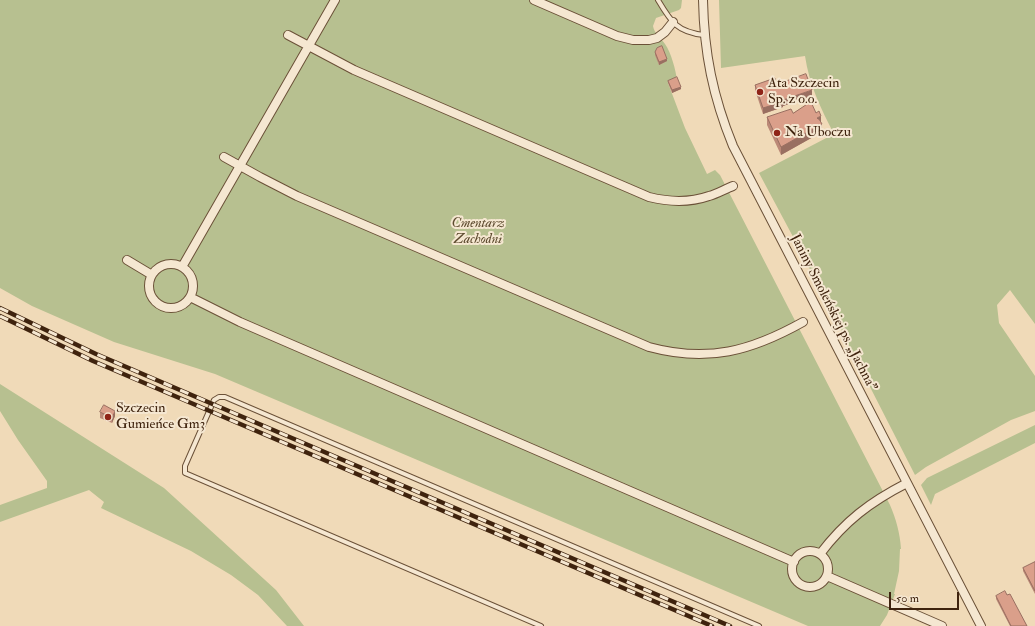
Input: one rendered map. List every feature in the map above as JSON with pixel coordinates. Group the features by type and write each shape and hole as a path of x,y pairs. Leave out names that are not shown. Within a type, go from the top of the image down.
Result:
{"street":[{"path":"182,267 335,0"},
{"path":"534,0 629,40 640,41 657,38 665,32 673,22"},
{"name":"Janiny Smoleńskiej ps. „Jachna”","path":"703,0 704,35 714,93 733,146 981,626"},
{"path":"288,35 308,47 354,70 649,197 670,201 692,200 714,195 732,186"},
{"path":"224,157 297,196 649,347 683,354 708,354 724,352 745,348 760,343 803,322"},
{"path":"127,260 152,275"},
{"path":"173,264 182,267 187,271 192,279 193,288 190,297 186,303 177,308 167,308 158,305 153,300 149,291 149,281 152,275 156,270 164,265 173,264"},
{"path":"190,297 240,322 794,562"},
{"path":"820,554 840,529 855,515 882,496 907,483"},
{"path":"813,551 820,554 828,564 827,576 824,581 817,586 804,586 798,582 794,576 792,569 794,562 798,556 805,552 813,551"},
{"path":"827,576 942,626"}],"lane":[{"path":"658,0 666,15 682,30 704,35"},
{"path":"541,626 186,473 184,471 185,466 214,400 219,397 225,397 760,626"}],"green space":[{"name":"Cmentarz Zachodni","path":"0,0 682,0 681,8 679,10 656,18 653,26 656,33 667,47 673,62 677,80 668,83 685,128 707,174 715,170 720,175 890,505 896,521 901,549 899,571 895,594 887,615 880,626 808,626 215,374 114,342 32,306 0,288"},
{"path":"719,0 1035,0 1035,324 1010,290 997,305 999,323 1035,376 1035,411 1011,420 926,467 915,475 759,173 834,134 820,106 809,76 805,56 721,68"},
{"path":"0,384 164,488 276,590 304,626 287,626 258,595 231,575 191,551 101,508 104,502 89,490 0,522 0,505 47,488 47,481 18,440 0,411"},
{"path":"1035,425 1035,443 935,494 931,505 921,485 927,478"}],"building":[{"path":"662,46 667,59 659,62 655,52 657,48"},
{"path":"806,74 812,90 783,100 783,102 763,108 755,85 775,78 777,84"},
{"path":"677,77 681,87 672,90 668,81"},
{"path":"811,102 816,113 819,111 821,116 817,118 822,124 781,147 767,117 791,109 793,113"},
{"path":"104,405 115,411 112,418 100,412"},
{"path":"1035,562 1035,591 1023,568"},
{"path":"1005,591 1007,595 1010,594 1027,626 1011,626 996,596"}],"railway":[{"path":"0,308 96,354 730,626"},
{"path":"0,316 93,361 712,626"}],"place":[{"name":"Ata Szczecin Sp. z o.o.","path":"760,92"},
{"name":"Na Uboczu","path":"777,133"},
{"name":"Szczecin Gumieńce Gm3","path":"108,417"}]}
